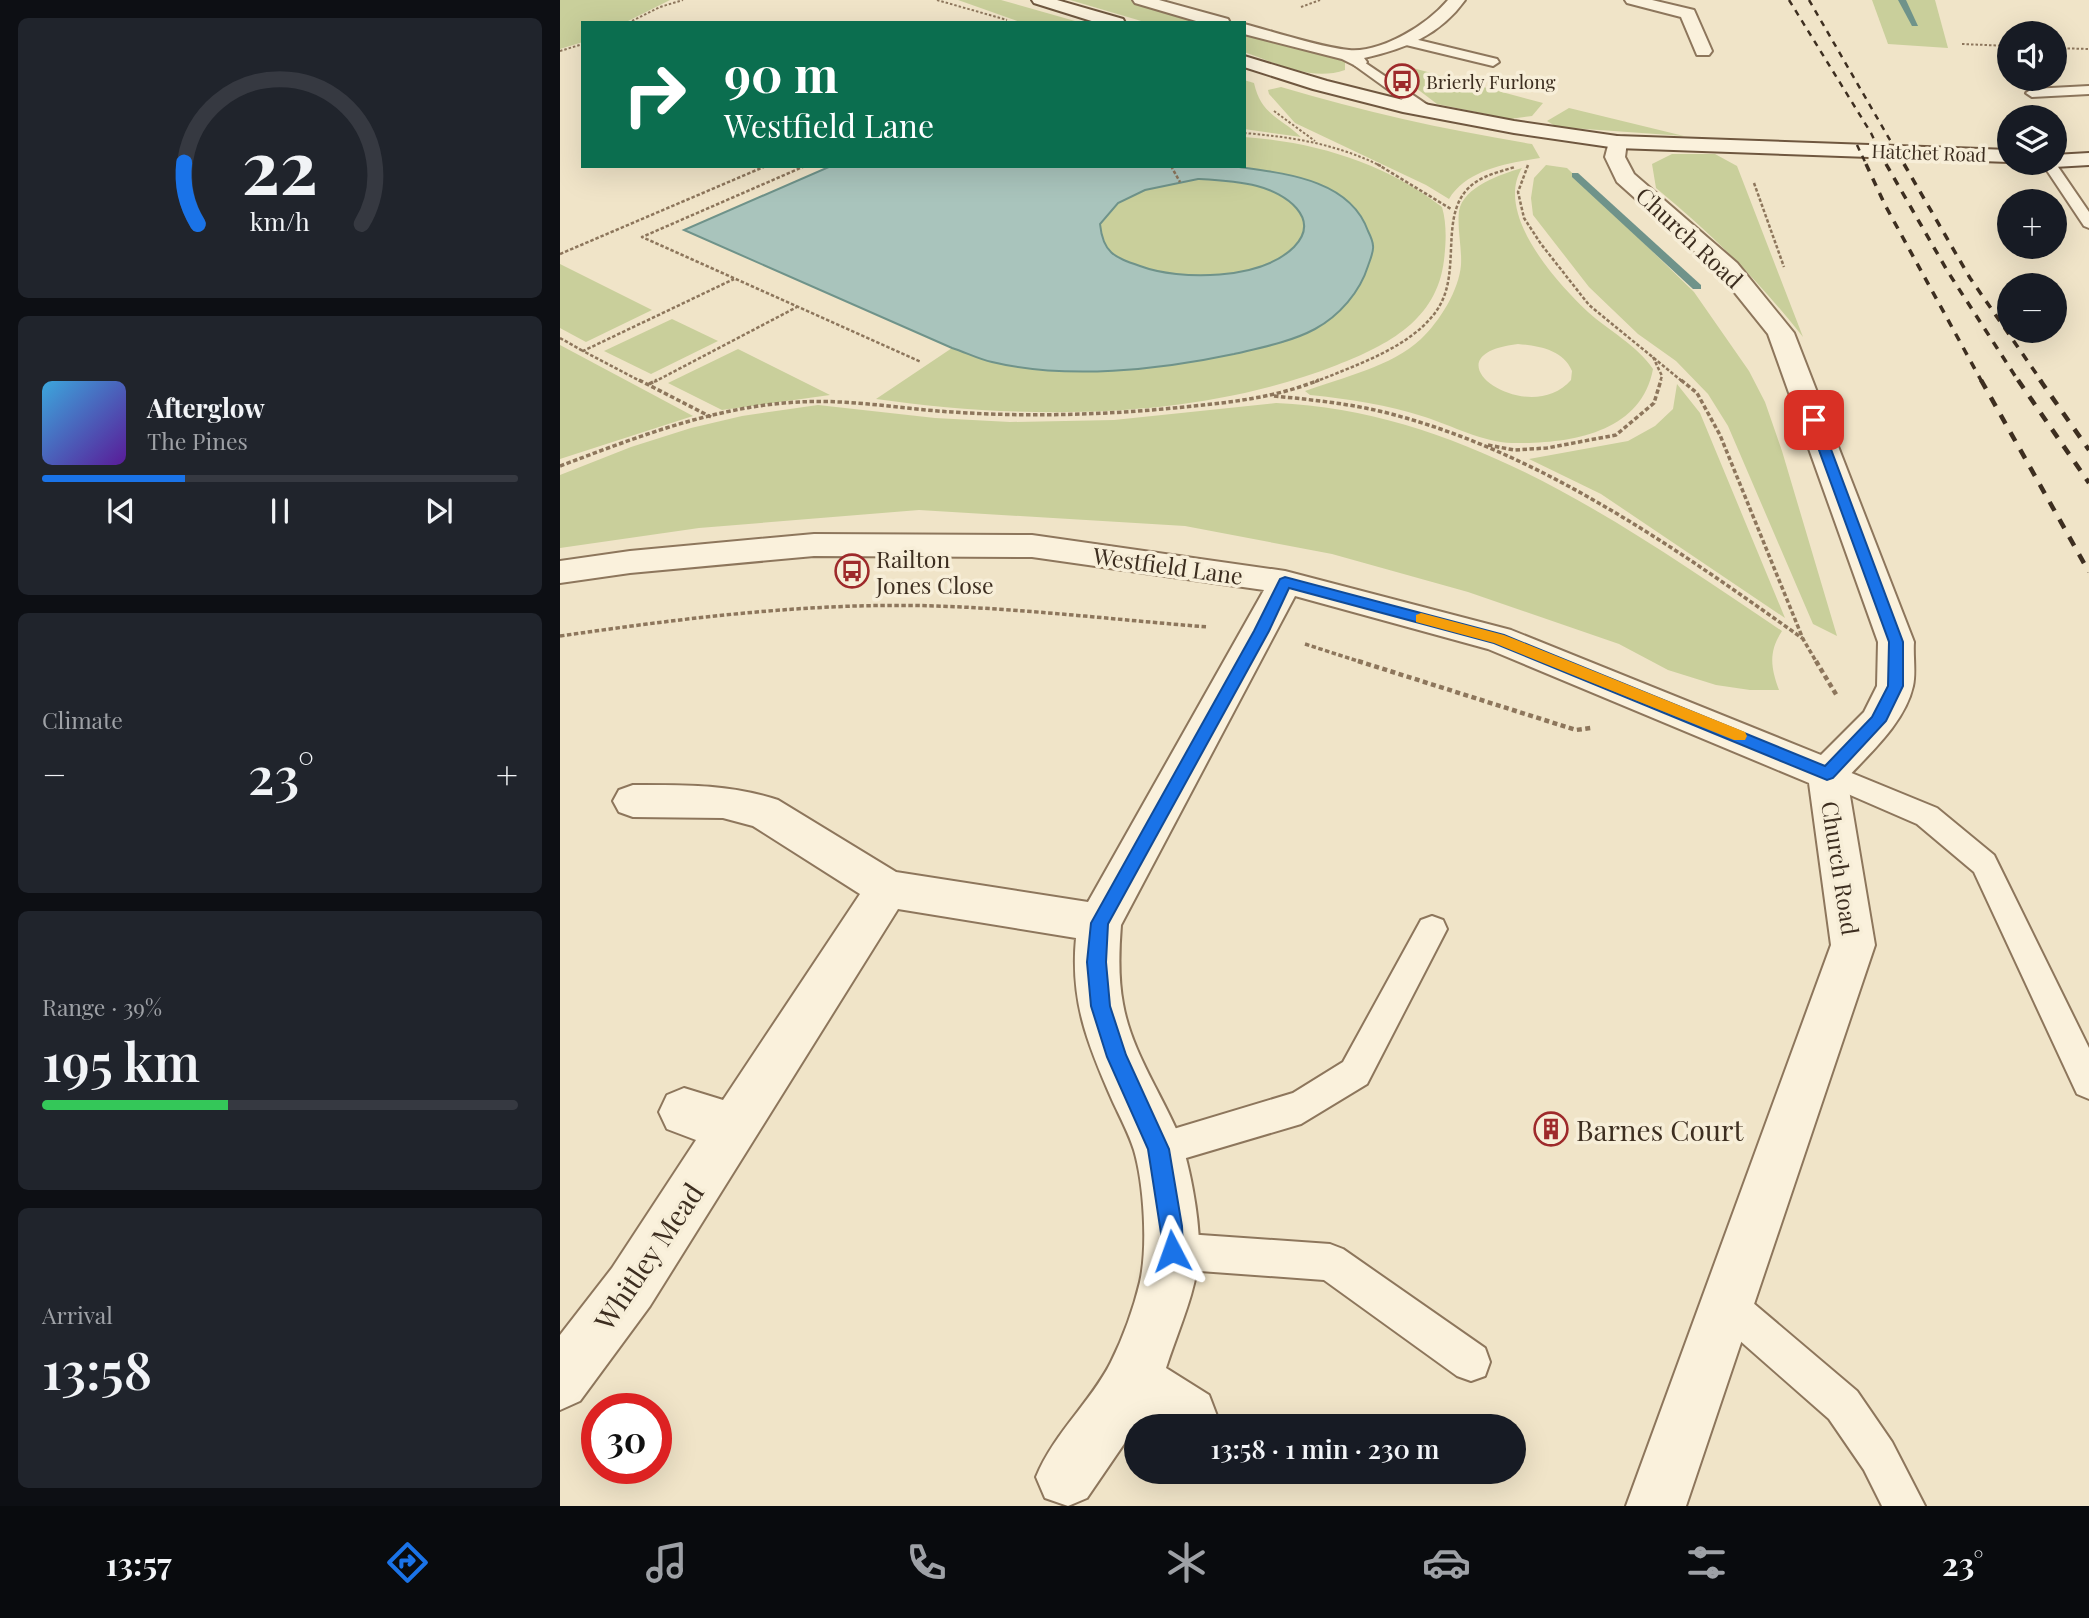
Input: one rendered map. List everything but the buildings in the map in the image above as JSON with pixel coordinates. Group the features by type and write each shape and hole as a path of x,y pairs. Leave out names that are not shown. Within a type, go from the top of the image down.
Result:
{"street":[{"path":"1040,0 1110,21"},
{"path":"1141,0 1215,21"},
{"path":"1246,30 1354,59 1406,41 1437,22 1457,0"},
{"path":"1633,0 1671,7 1688,14 1703,51"},
{"path":"1670,27 1694,27"},
{"path":"1246,62 1329,87 1427,111 1617,142"},
{"name":"Hatchet Road","path":"1617,142 1997,155"},
{"name":"Church Road","path":"1617,142 1615,157 1625,177 1728,268 1782,333 1896,642 1895,686 1878,721 1827,774 1853,945 1657,1506"},
{"path":"2067,160 2089,159"},
{"name":"Westfield Lane","path":"560,572 630,562 814,545 1031,546 1285,582 1499,639 1827,774"},
{"path":"1066,1477 1133,1380 1167,1283 1172,1251 1171,1226 1159,1149 1117,1057 1100,1006 1096,962 1100,923 1261,631 1285,582"},
{"path":"633,801 723,802 764,812 888,889 1100,923"},
{"name":"Whitley Mead","path":"560,1381 631,1287 888,889"},
{"path":"684,1112 733,1128"},
{"path":"1133,1380 1185,1414"}],"lane":[{"path":"1406,41 1493,62"},
{"path":"1354,59 1427,111"},
{"path":"2032,93 2089,90"},
{"path":"2057,175 2089,223"},
{"path":"1827,774 1927,816 1984,864 2089,1083"},
{"path":"1159,1149 1301,1107 1355,1073 1432,929"},
{"path":"1172,1251 1330,1262 1471,1362"},
{"path":"1726,1304 1843,1405 1878,1456 1903,1506"}],"path":[{"path":"632,21 660,7 683,0"},
{"path":"937,0 1009,21"},
{"path":"1962,44 1997,45"},
{"path":"560,51 581,45"},
{"path":"2067,48 2089,49"},
{"path":"1246,133 1315,141 1347,151 1422,189 1451,209"},
{"path":"1272,396 1414,336 1441,304 1452,273 1451,209 1466,188 1499,171 1529,164 1518,192 1524,218 1589,305 1697,393 1720,435 1803,639 1840,701"},
{"path":"560,254 761,168"},
{"path":"800,168 642,237 921,362"},
{"path":"1172,168 1180,182"},
{"path":"583,351 734,279"},
{"path":"648,384 797,307"},
{"path":"560,338 712,417"},
{"path":"1480,444 1514,450 1547,448 1616,435 1654,403 1662,376 1653,356"},
{"path":"560,466 661,431 712,417 795,402 846,401 934,411 1067,416 1154,411 1272,396 1336,402 1407,418 1480,444 1547,475 1651,536 1753,602 1803,639"},
{"path":"560,636 800,608 937,606 1261,631 1576,730 1597,727"}],"green space":[{"path":"560,0 670,0 628,21 581,21 581,43 560,49"},
{"path":"958,0 1001,0 1075,21 1017,21"},
{"path":"1070,0 1130,0 1201,21 1141,21"},
{"path":"1872,0 1935,0 1948,48 1888,44"},
{"path":"1246,34 1345,61 1345,70 1320,74 1294,70 1246,53"},
{"path":"1399,66 1543,103 1532,116 1510,119 1437,104 1391,69"},
{"path":"1246,81 1254,83 1266,109 1301,137 1246,129"},
{"path":"1281,87 1406,120 1532,144 1540,158 1502,165 1478,174 1466,181 1449,199 1426,185 1295,123 1269,94 1268,90"},
{"path":"1569,108 1684,136 1557,127 1547,121"},
{"path":"1246,137 1297,144 1348,157 1397,178 1442,207 1446,240 1439,281 1432,299 1407,328 1356,357 1283,383 1226,397 1168,406 1050,412 933,406 876,399 952,348 992,362 1049,370 1109,370 1366,273 1280,173 1246,168"},
{"path":"1672,154 1715,154 1737,166 1803,337 1734,258 1656,188 1652,164"},
{"path":"1546,165 1567,168 1694,292 1749,371 1765,402 1782,451 1837,636 1813,624 1728,426 1708,394 1676,361 1638,334 1589,287 1533,215 1531,198 1534,178"},
{"path":"1522,168 1516,186 1516,206 1522,226 1546,266 1588,312 1631,345 1653,369 1646,391 1634,408 1599,431 1556,441 1512,443 1479,437 1397,409 1310,395 1305,391 1396,357 1428,332 1457,285 1461,265 1459,211 1462,203 1475,188","holes":["1518,344 1550,350 1563,358 1572,371 1571,380 1552,393 1531,397 1510,393 1492,385 1481,373 1479,361 1491,351"]},
{"path":"1198,179 1250,184 1279,194 1296,208 1302,217 1302,236 1294,247 1280,258 1262,266 1220,274 1157,271 1123,260 1107,248 1100,224 1118,203 1145,190"},
{"path":"560,264 652,310 586,342 560,328"},
{"path":"672,319 718,341 651,374 604,351"},
{"path":"560,345 693,416 560,459"},
{"path":"738,349 830,395 722,410 668,383"},
{"path":"1677,384 1700,413 1785,618 1601,494 1529,459 1628,441 1655,426 1673,409"},
{"path":"1276,403 1346,411 1414,428 1480,452 1544,482 1605,516 1666,553 1782,631 1774,646 1772,660 1779,690 1750,690 1716,685 1668,670 1619,644 1468,592 1332,554 1185,526 919,510 699,528 560,548 560,475 631,447 691,428 742,416 818,405 935,418 1010,422 1114,420"}],"water":[{"path":"826,168 1245,168 1291,175 1329,189 1345,199 1359,213 1372,242 1372,256 1364,276 1348,302 1324,324 1306,334 1264,347 1175,365 1082,372 1051,371 992,362 952,348 684,230","holes":["1198,179 1227,181 1268,189 1296,208 1304,226 1302,236 1294,247 1280,258 1262,266 1198,275 1176,274 1140,266 1123,260 1107,248 1100,224 1118,203 1145,190"]}],"waterway":[{"path":"1902,0 1915,24"},
{"path":"1575,175 1697,287"}],"railway":[{"path":"1789,0 1871,133 1886,164"},
{"path":"1809,0 1905,166"},
{"path":"1857,145 1867,166"},
{"path":"1866,164 1885,205 1982,382"},
{"path":"1886,164 1948,272 2019,382"},
{"path":"1904,164 1970,278 2042,382"},
{"path":"1981,380 2089,572"},
{"path":"2018,380 2089,483"},
{"path":"2040,380 2089,450"}],"slow traffic":[{"path":"1421,618 1499,639 1739,736"}],"place":[{"name":"Brierly Furlong","path":"1402,81"},
{"name":"Railton Jones Close","path":"852,571"},
{"name":"Barnes Court","path":"1551,1129"}],"route":[{"path":"1172,1251 1171,1226 1159,1149 1117,1057 1100,1006 1096,962 1100,923 1261,631 1285,582 1499,639 1771,748 1827,774 1878,721 1895,686 1896,642 1814,420"}]}
